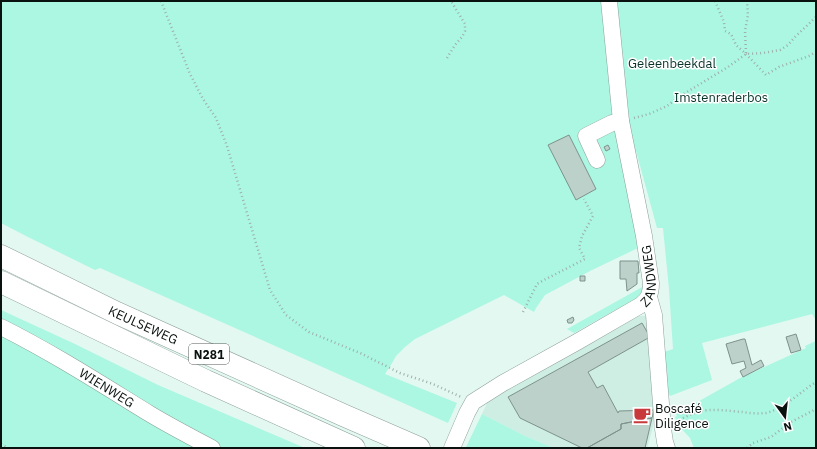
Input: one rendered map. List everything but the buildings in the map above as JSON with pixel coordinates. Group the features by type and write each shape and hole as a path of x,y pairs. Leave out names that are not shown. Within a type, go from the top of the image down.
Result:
{"highway":[{"name":"KEULSEWEG","path":"1,256 118,313 419,448"},
{"name":"KEULSEWEG","path":"1,282 206,382 354,448"},
{"name":"N281","path":"1,295 116,338"}],"street":[{"name":"ZANDWEG","path":"470,407 503,383 641,305 646,302 649,297 651,283 644,236 621,121 609,1"},
{"path":"597,160 586,136 612,123 621,121"},
{"path":"649,297 654,315 665,442 667,448"},
{"name":"WIENWEG","path":"1,328 24,339 150,414 212,448"},
{"path":"452,448 470,407"}],"path":[{"path":"162,1 190,74 222,131 270,290 286,315 309,332 360,352 400,373 433,384 456,396 470,407"},
{"path":"448,58 465,31 465,24 451,1"},
{"path":"715,1 724,22 726,31 731,34 736,45 766,75 779,67 816,52"},
{"path":"746,54 745,31 748,15 747,1"},
{"path":"621,121 649,114 667,106 682,95 728,68 746,54 780,50 788,45 816,17"},
{"path":"523,312 537,284 585,259 579,248 582,236 593,216 584,199"},
{"path":"664,429 700,411 759,413 773,411 792,400 816,382"},
{"path":"746,448 753,443 771,437 791,422 816,409"},
{"path":"1,444 8,448"}],"shaded area":[{"path":"638,316 645,316 649,322 657,413 647,448 554,448 525,436 482,414 488,401"}],"green space":[{"path":"1,1 816,1 816,320 812,314 702,343 712,380 670,396 668,392 664,352 673,349 663,228 657,228 636,151 632,153 640,247 545,295 534,312 504,295 415,339 396,356 385,374 457,403 448,423 100,268 95,270 1,223"},
{"path":"644,286 642,294 632,304 628,303 574,333 567,329"},
{"path":"1,310 75,344 158,385 305,448 1,448"},
{"path":"816,341 816,448 694,448 690,438 678,425 675,417 677,416 676,414 742,377 806,348 805,346"},
{"path":"482,414 525,436 554,448 468,448 466,447"}],"place":[{"name":"Boscafé Diligence","path":"642,415"}],"park label":[{"name":"Geleenbeekdal","path":"672,63"},
{"name":"Imstenraderbos","path":"721,97"}]}
